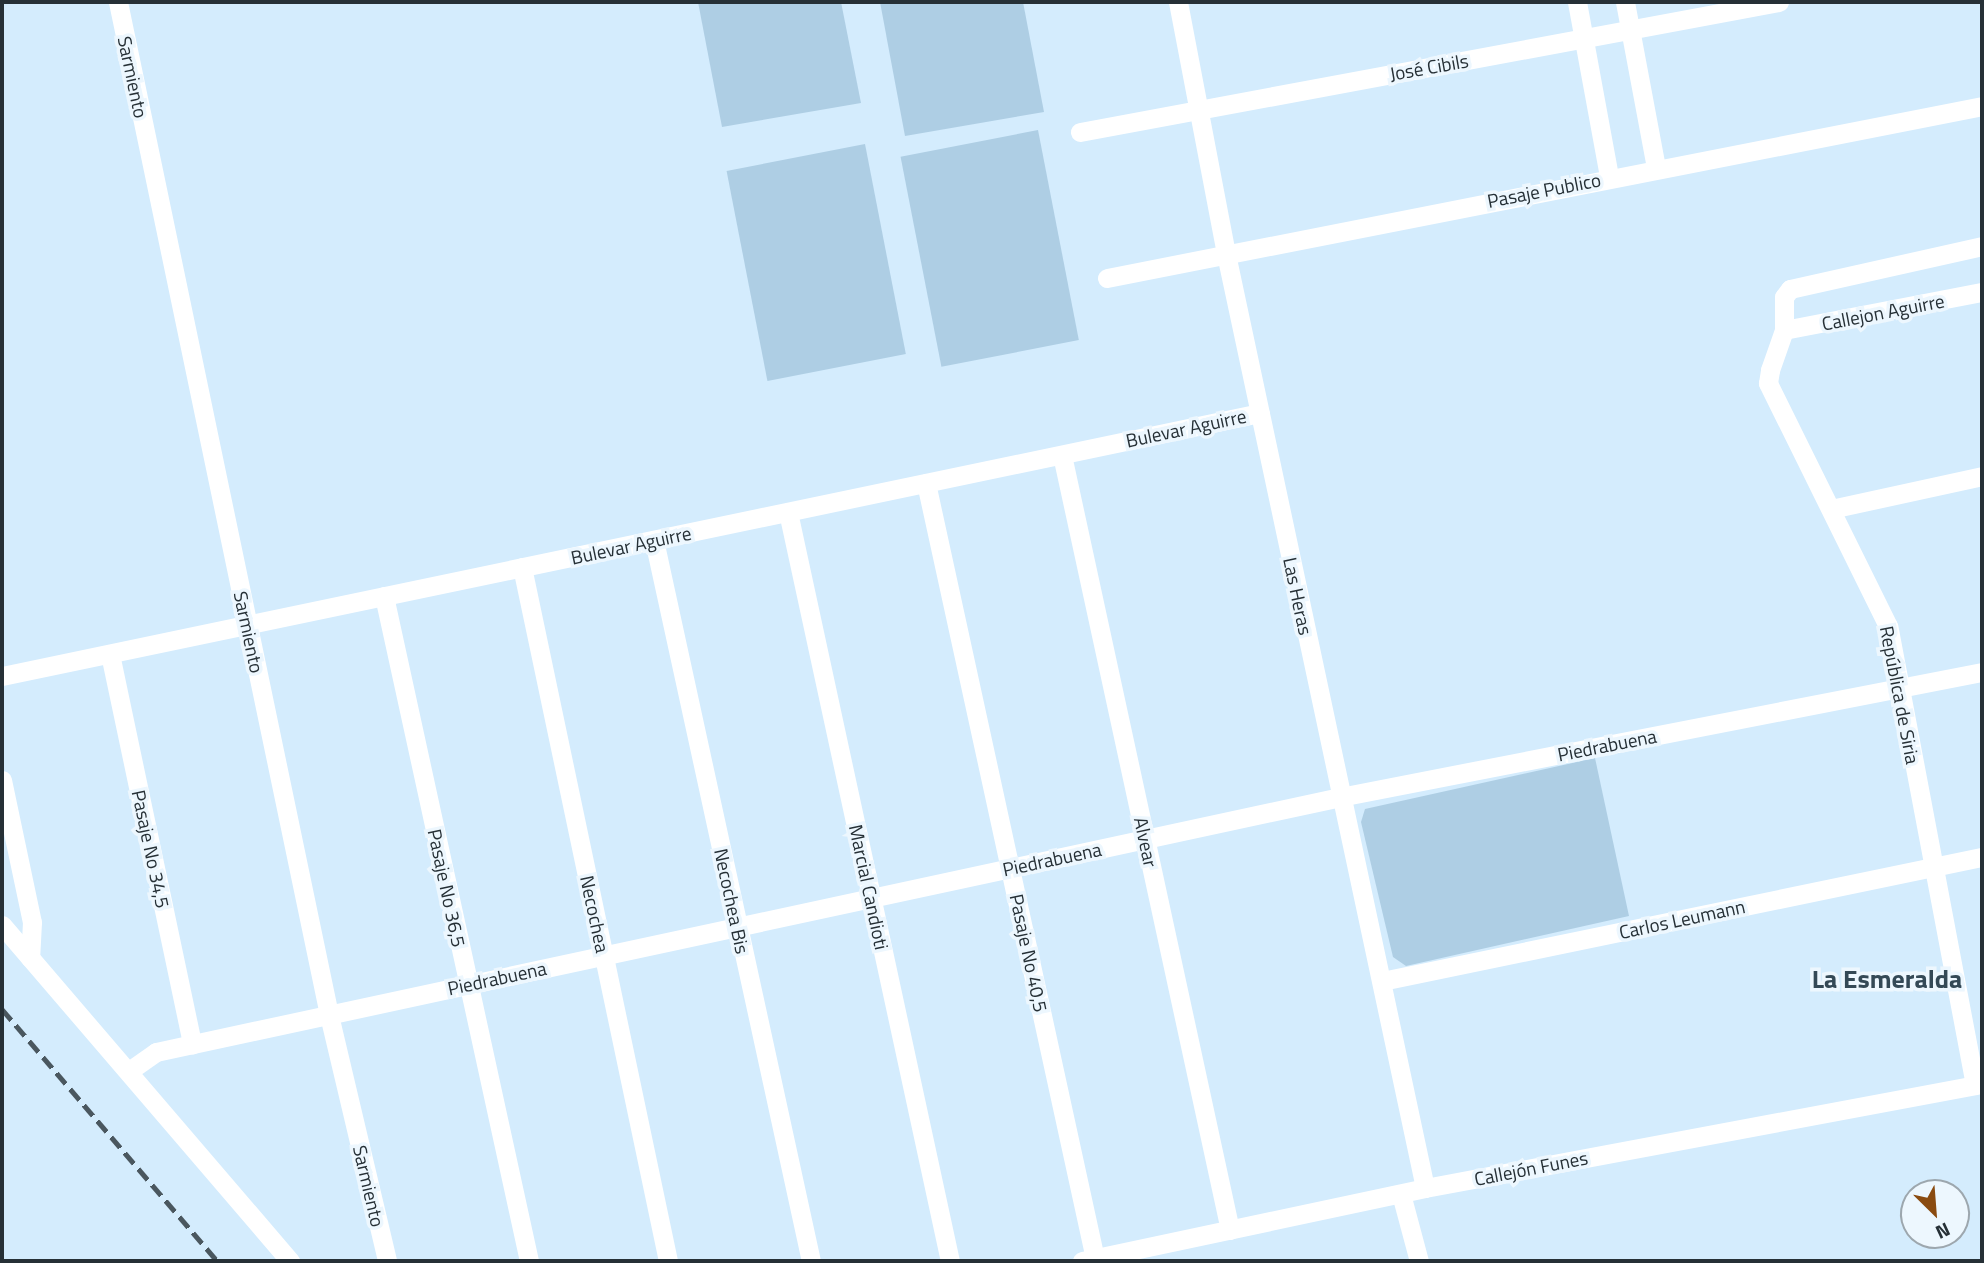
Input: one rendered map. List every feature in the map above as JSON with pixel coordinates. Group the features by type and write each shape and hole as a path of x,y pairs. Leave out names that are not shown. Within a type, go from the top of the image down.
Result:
{"street":[{"name":"Sarmiento","path":"118,2 329,1015 387,1261"},
{"name":"Las Heras","path":"1178,2 1226,254 1425,1188"},
{"path":"1577,2 1609,177"},
{"path":"1625,2 1656,168"},
{"name":"José Cibils","path":"1080,132 1779,2"},
{"name":"Pasaje Publico","path":"1107,278 1609,177 1982,106"},
{"name":"República de Siria","path":"1979,1084 1932,867 1883,611 1768,383 1784,330 1784,297 1790,289 1982,246"},
{"name":"Callejon Aguirre","path":"1784,330 1982,292"},
{"name":"Bulevar Aguirre","path":"2,676 1260,413"},
{"name":"Alvear","path":"1062,454 1230,1230"},
{"path":"1831,509 1982,476"},
{"name":"Pasaje No 40,5","path":"926,483 1010,868 1089,1260"},
{"name":"Marcial Candioti","path":"788,512 950,1261"},
{"name":"Necochea Bis","path":"653,540 811,1261"},
{"name":"Necochea","path":"522,567 668,1261"},
{"name":"Pasaje No 36,5","path":"384,596 528,1261"},
{"name":"Pasaje No 34,5","path":"110,654 192,1044"},
{"name":"Piedrabuena","path":"129,1071 156,1052 738,926 1340,797 1982,672"},
{"path":"2,779 32,922 30,958"},
{"name":"Carlos Leumann","path":"1382,981 1982,857"},
{"path":"2,925 290,1261"},
{"name":"Callejón Funes","path":"1089,1260 1425,1188 1979,1084"},
{"path":"1401,1194 1419,1261"}],"shaded area":[{"path":"698,2 841,2 861,103 722,127"},
{"path":"880,2 1023,2 1044,112 905,136"},
{"path":"1038,130 1079,340 941,367 901,157"},
{"path":"865,144 906,354 767,381 727,171"},
{"path":"1595,758 1629,916 1406,966 1393,957 1361,822 1365,809"}],"railway":[{"path":"2,1009 217,1261"}],"district":[{"name":"La Esmeralda","path":"1887,979"}]}
